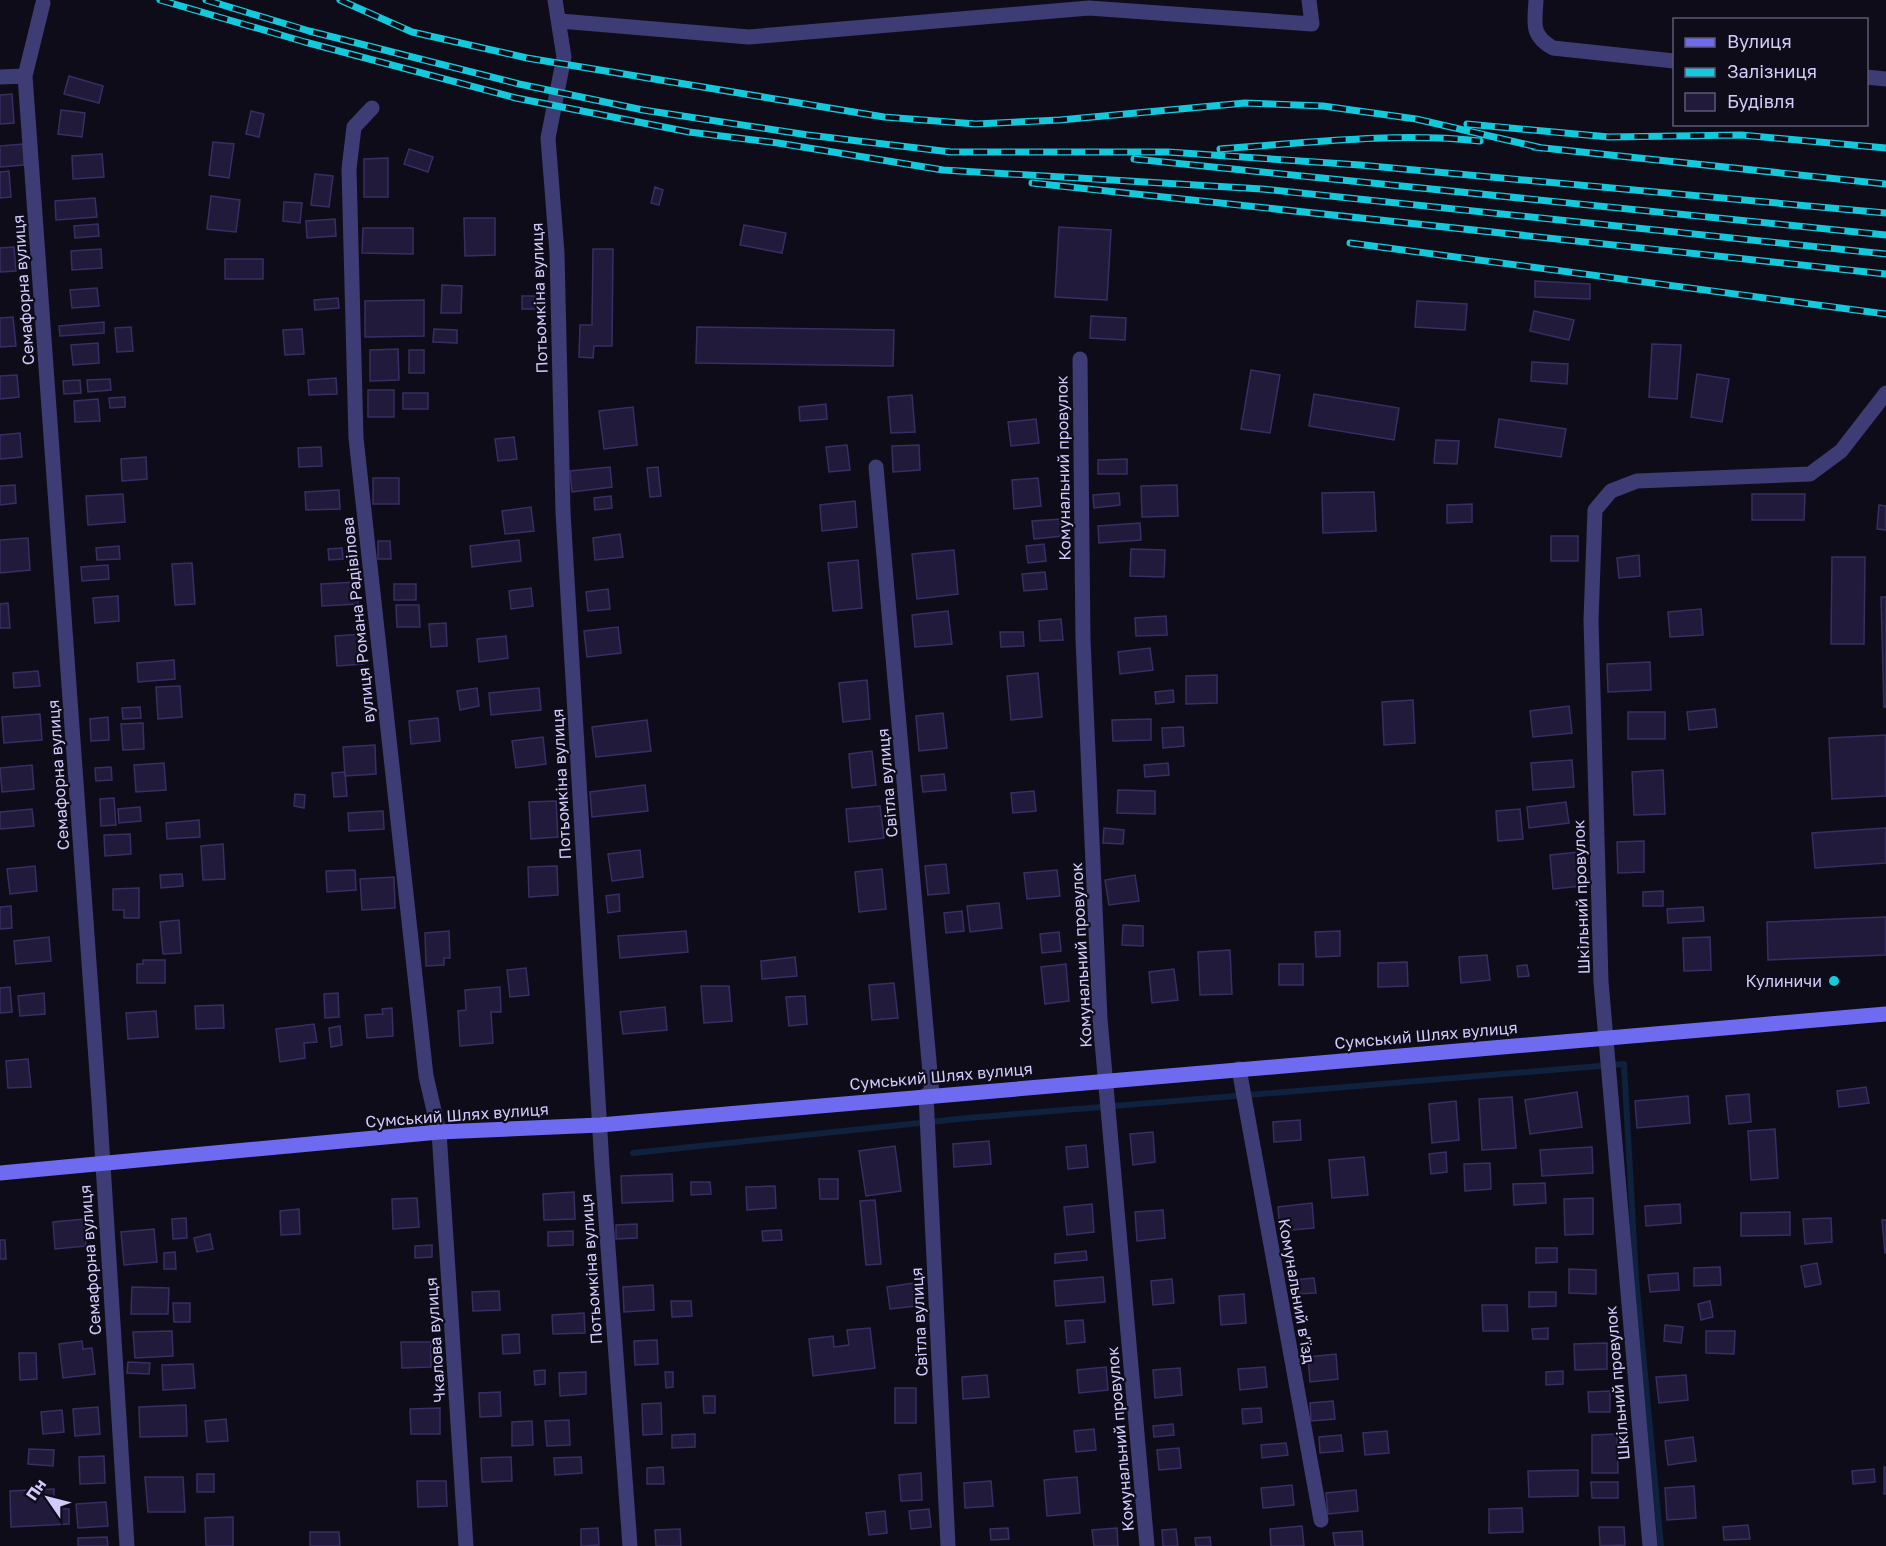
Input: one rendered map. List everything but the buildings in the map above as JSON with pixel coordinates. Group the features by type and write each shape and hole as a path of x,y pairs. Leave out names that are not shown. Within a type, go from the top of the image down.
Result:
{"main road":[{"name":"Сумський Шлях вулиця","path":"0,1173 439,1132 600,1125 1886,1014"}],"street":[{"name":"Потьомкіна вулиця","path":"555,0 564,57 548,138 557,253 563,524 600,1125 630,1546"},
{"path":"560,21 749,37 1031,7 1089,8 1311,24 1309,0"},
{"path":"1536,0 1535,30 1540,41 1553,48 1673,61"},
{"name":"Семафорна вулиця","path":"43,3 25,76 102,1165 126,1546"},
{"path":"0,77 25,76"},
{"path":"1868,77 1886,79"},
{"name":"вулиця Романа Радівілова","path":"372,108 354,127 349,169 356,438 426,1076 439,1132"},
{"name":"Комунальний провулок","path":"1080,359 1083,640 1100,1019 1147,1546"},
{"name":"Шкільний провулок","path":"1650,1546 1601,982 1591,620 1595,510 1611,491 1637,482 1810,474 1841,451 1886,393"},
{"name":"Світла вулиця","path":"876,467 929,1095 948,1546"},
{"name":"Комунальний в’їзд","path":"1239,1069 1321,1520"},
{"name":"Чкалова вулиця","path":"439,1132 466,1546"}],"waterway":[{"path":"633,1153 968,1118 1624,1064 1636,1279 1661,1546"}],"railway":[{"path":"160,0 305,42 516,98 689,132 778,143 943,170 1262,189 1886,254"},
{"path":"206,0 309,31 519,84 643,110 808,135 951,152 1168,152 1360,165 1886,213"},
{"path":"340,0 412,32 527,58 884,117 976,124 1060,120 1245,103 1323,106 1416,119 1542,148"},
{"path":"1467,124 1609,137 1741,135 1886,148"},
{"path":"1220,149 1383,138 1480,141"},
{"path":"1534,147 1886,184"},
{"path":"1134,159 1886,235"},
{"path":"1032,183 1886,274"},
{"path":"1350,243 1886,314"}],"place":[{"name":"Кулиничи","path":"1834,981"}]}
